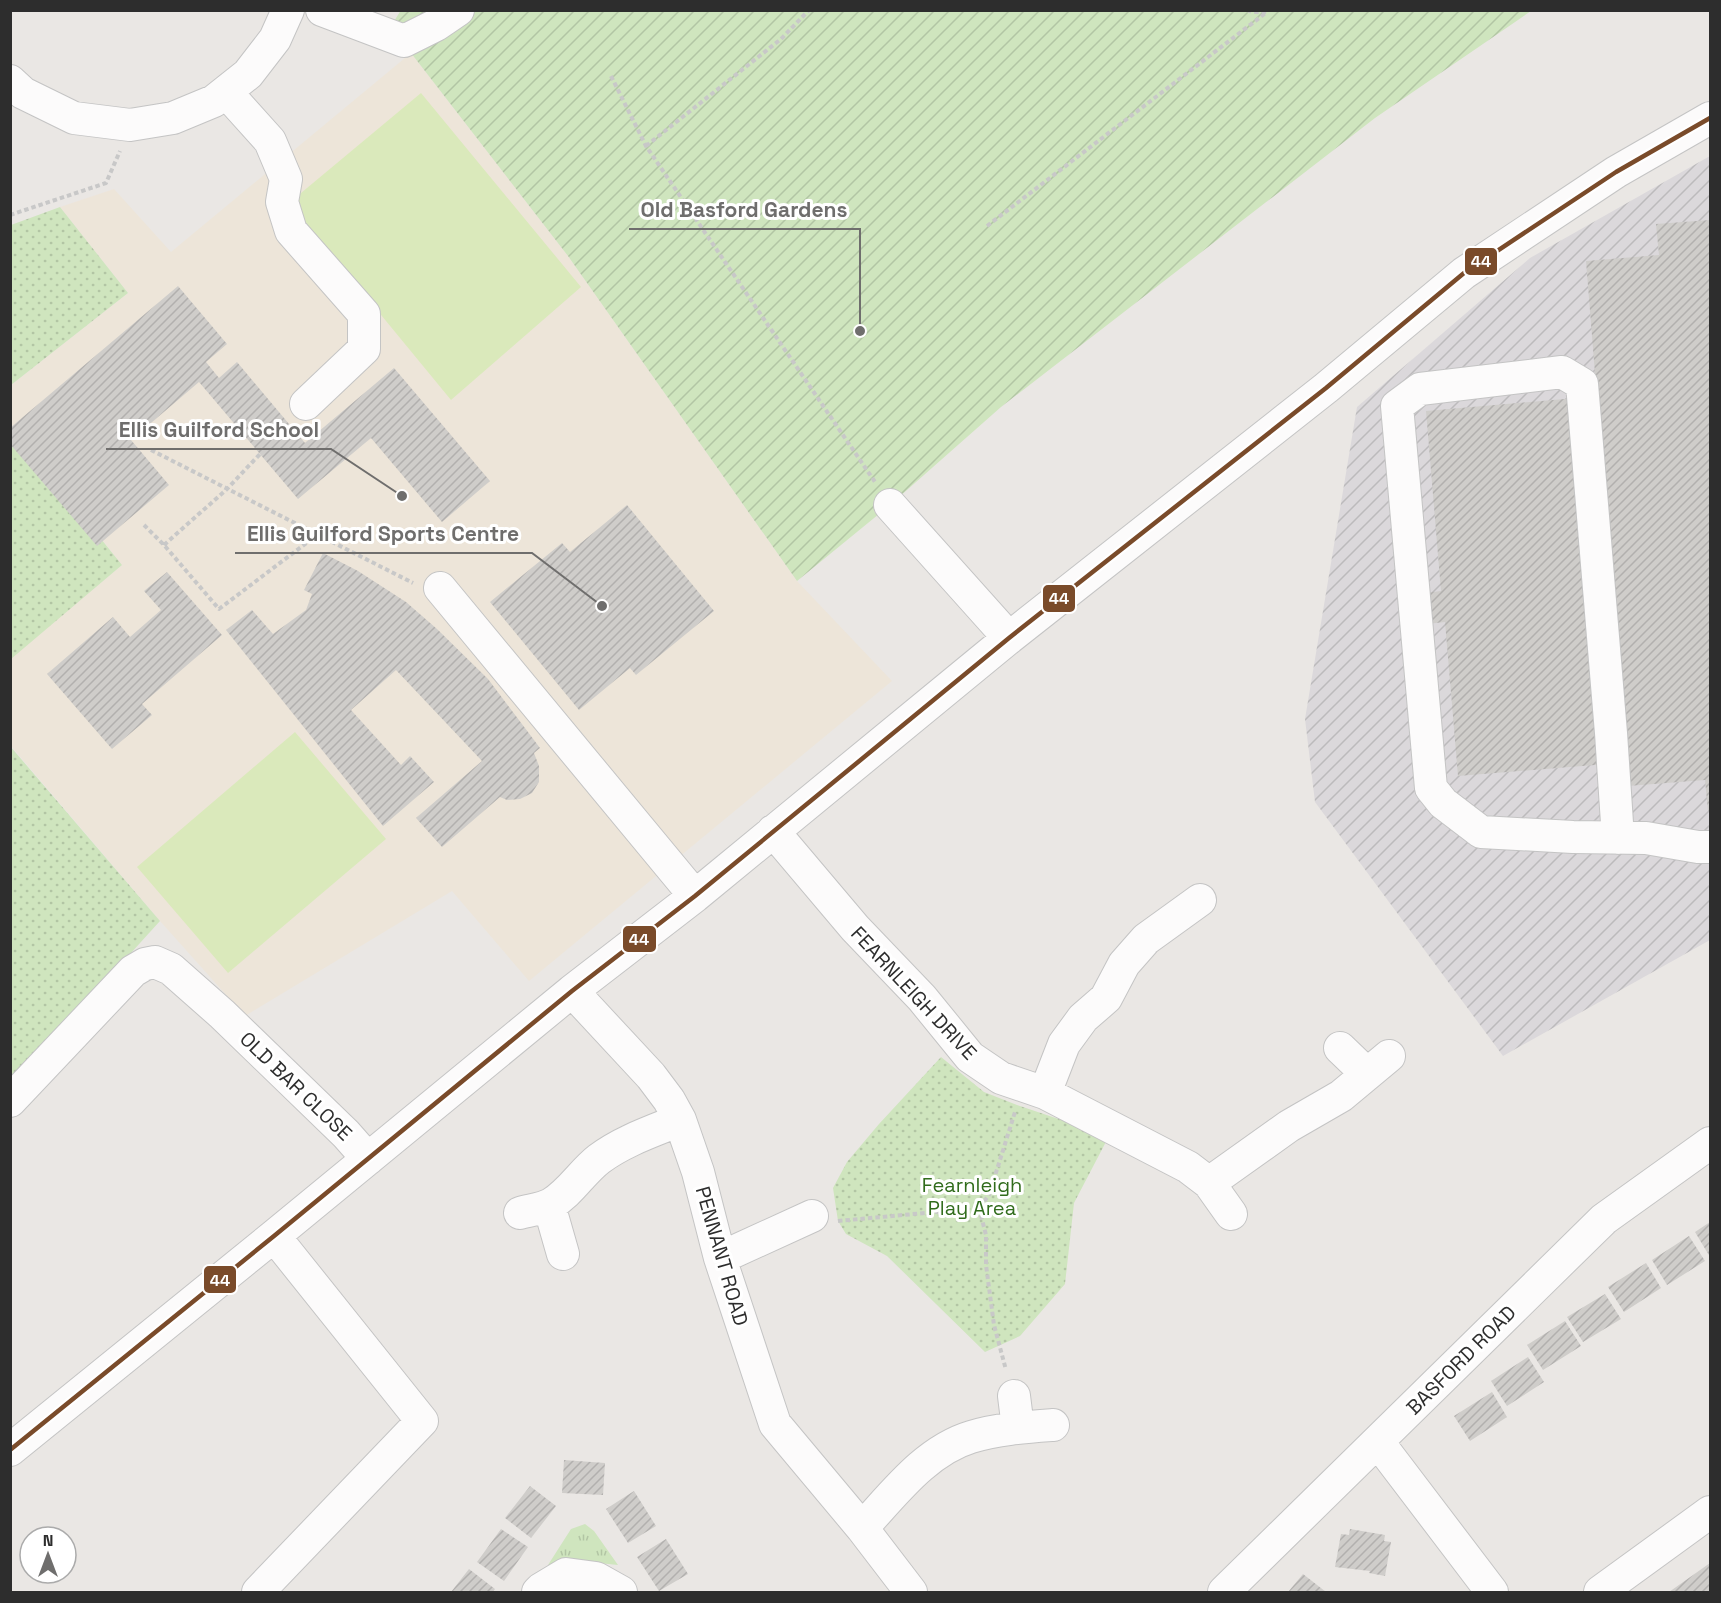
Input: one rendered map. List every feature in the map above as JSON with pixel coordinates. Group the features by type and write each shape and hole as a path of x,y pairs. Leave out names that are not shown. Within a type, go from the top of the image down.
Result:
{"street":[{"path":"10,81 23,93 74,118 130,125 173,118 214,101 248,74 275,39 288,10"},
{"path":"322,10 404,41 436,25 458,10"},
{"path":"226,92 270,141 286,179 282,202 291,231 364,314 364,350 306,404"},
{"path":"10,1450 572,991 695,896 1009,638 1326,388 1464,273 1616,172 1710,118"},
{"path":"1618,838 1582,384 1562,372 1420,388 1397,406 1431,788 1443,803 1482,832 1618,838 1647,838 1710,847"},
{"path":"890,505 1009,638"},
{"path":"440,588 695,896"},
{"name":"FEARNLEIGH DRIVE","path":"774,831 855,928 922,998 970,1057 1001,1078 1035,1090 1188,1167 1209,1183 1231,1214"},
{"path":"1035,1090 1083,1018 1106,998 1124,964 1146,939 1200,900"},
{"name":"OLD BAR CLOSE","path":"10,1101 133,971 145,964 155,962 171,969 222,1014 346,1134 368,1159"},
{"name":"PENNANT ROAD","path":"572,991 651,1076 669,1100 680,1120 698,1172 720,1258 775,1424 862,1528 911,1593"},
{"path":"1209,1183 1289,1126 1341,1095 1378,1065 1340,1048"},
{"path":"563,1254 534,1209 561,1198 600,1158 636,1138 680,1120"},
{"name":"BASFORD ROAD","path":"1224,1593 1604,1219 1710,1143"},
{"path":"720,1258 812,1216"},
{"path":"258,1593 422,1421 274,1236"},
{"path":"1014,1396 1018,1428"},
{"path":"862,1528 920,1467 943,1450 970,1437 1018,1428 1053,1425"},
{"path":"1378,1442 1492,1593"},
{"path":"1600,1593 1710,1512"},
{"path":"538,1593 566,1574 596,1578 621,1593"}],"path":[{"path":"646,146 781,39 809,10"},
{"path":"1247,10 1268,11"},
{"path":"987,226 1268,11"},
{"path":"611,76 646,146 890,505"},
{"path":"10,215 106,183 130,125"},
{"path":"152,450 417,586 440,588"},
{"path":"164,545 227,489 260,454"},
{"path":"144,525 219,609 317,535"},
{"path":"812,1216 838,1221 979,1208 989,1195 1017,1105 1035,1090"},
{"path":"979,1208 986,1235 986,1265 994,1325 1014,1396"}],"shaded area":[{"path":"411,53 568,256 797,581 892,681 529,981 452,891 245,1016 160,921 11,746 10,659 122,565 11,426 11,385 128,293 60,207 114,189 171,252"},
{"path":"1710,156 1710,940 1503,1056 1315,802 1305,719 1357,407 1530,258"}],"green space":[{"path":"401,10 1531,11 1375,118 1001,407 890,505 797,581 568,256 411,53 393,23"},
{"path":"421,93 581,287 451,400 289,203"},
{"path":"60,207 128,293 11,385 11,225"},
{"path":"10,426 122,565 11,659 10,659"},
{"path":"295,732 386,839 228,973 137,867"},
{"path":"10,746 160,921 11,1085 10,1085"},
{"name":"Fearnleigh Play Area","path":"941,1057 984,1092 1109,1136 1074,1203 1065,1284 1020,1336 985,1352 887,1256 846,1234 838,1221 833,1188 847,1162"},
{"path":"585,1524 594,1531 618,1565 569,1560 548,1565 571,1529"}],"building":[{"path":"1710,220 1710,811 1708,811 1705,780 1628,786 1586,261 1659,255 1656,224"},
{"path":"178,286 227,344 206,362 219,378 237,362 305,443 394,368 490,481 442,522 371,438 298,499 199,382 131,440 169,485 97,546 10,444 10,428"},
{"path":"1576,398 1607,764 1458,776 1445,622 1427,624 1425,593 1441,591 1426,411"},
{"path":"627,505 714,611 636,675 630,668 579,710 490,602 562,543 570,552"},
{"path":"323,553 358,571 406,602 488,679 540,748 534,753 539,766 539,782 532,793 520,799 507,800 500,797 442,847 416,818 482,761 396,670 351,710 401,765 410,756 434,782 383,826 226,630 252,610 273,634 306,610 312,594 304,590"},
{"path":"167,572 222,635 142,704 152,715 112,749 47,674 113,617 130,637 161,610 144,591"},
{"path":"1710,1222 1710,1257 1695,1232"},
{"path":"1689,1236 1705,1261 1667,1285 1652,1260"},
{"path":"1646,1263 1661,1288 1624,1312 1608,1287"},
{"path":"1605,1294 1621,1319 1583,1342 1567,1317"},
{"path":"1565,1321 1581,1346 1543,1370 1527,1345"},
{"path":"1528,1357 1544,1382 1507,1406 1491,1381"},
{"path":"1492,1392 1507,1417 1470,1441 1454,1416"},
{"path":"564,1460 605,1463 603,1495 562,1493"},
{"path":"530,1486 556,1506 531,1538 505,1518"},
{"path":"634,1491 656,1526 628,1543 606,1509"},
{"path":"501,1529 528,1547 504,1581 477,1562"},
{"path":"1350,1529 1385,1535 1384,1541 1391,1542 1385,1576 1369,1573 1370,1571 1335,1567 1341,1534 1349,1535"},
{"path":"666,1539 688,1574 659,1591 637,1557"},
{"path":"1710,1563 1710,1592 1669,1592 1686,1580"},
{"path":"469,1569 495,1589 493,1592 451,1592"},
{"path":"1303,1574 1326,1592 1288,1592"}],"transit line":[{"name":"44","path":"10,1450 572,991 695,896 1009,638 1326,388 1464,273 1616,172 1710,118"}],"place":[{"name":"Old Basford Gardens","path":"860,331"},
{"name":"Ellis Guilford School","path":"402,496"},
{"name":"Ellis Guilford Sports Centre","path":"602,606"}]}
